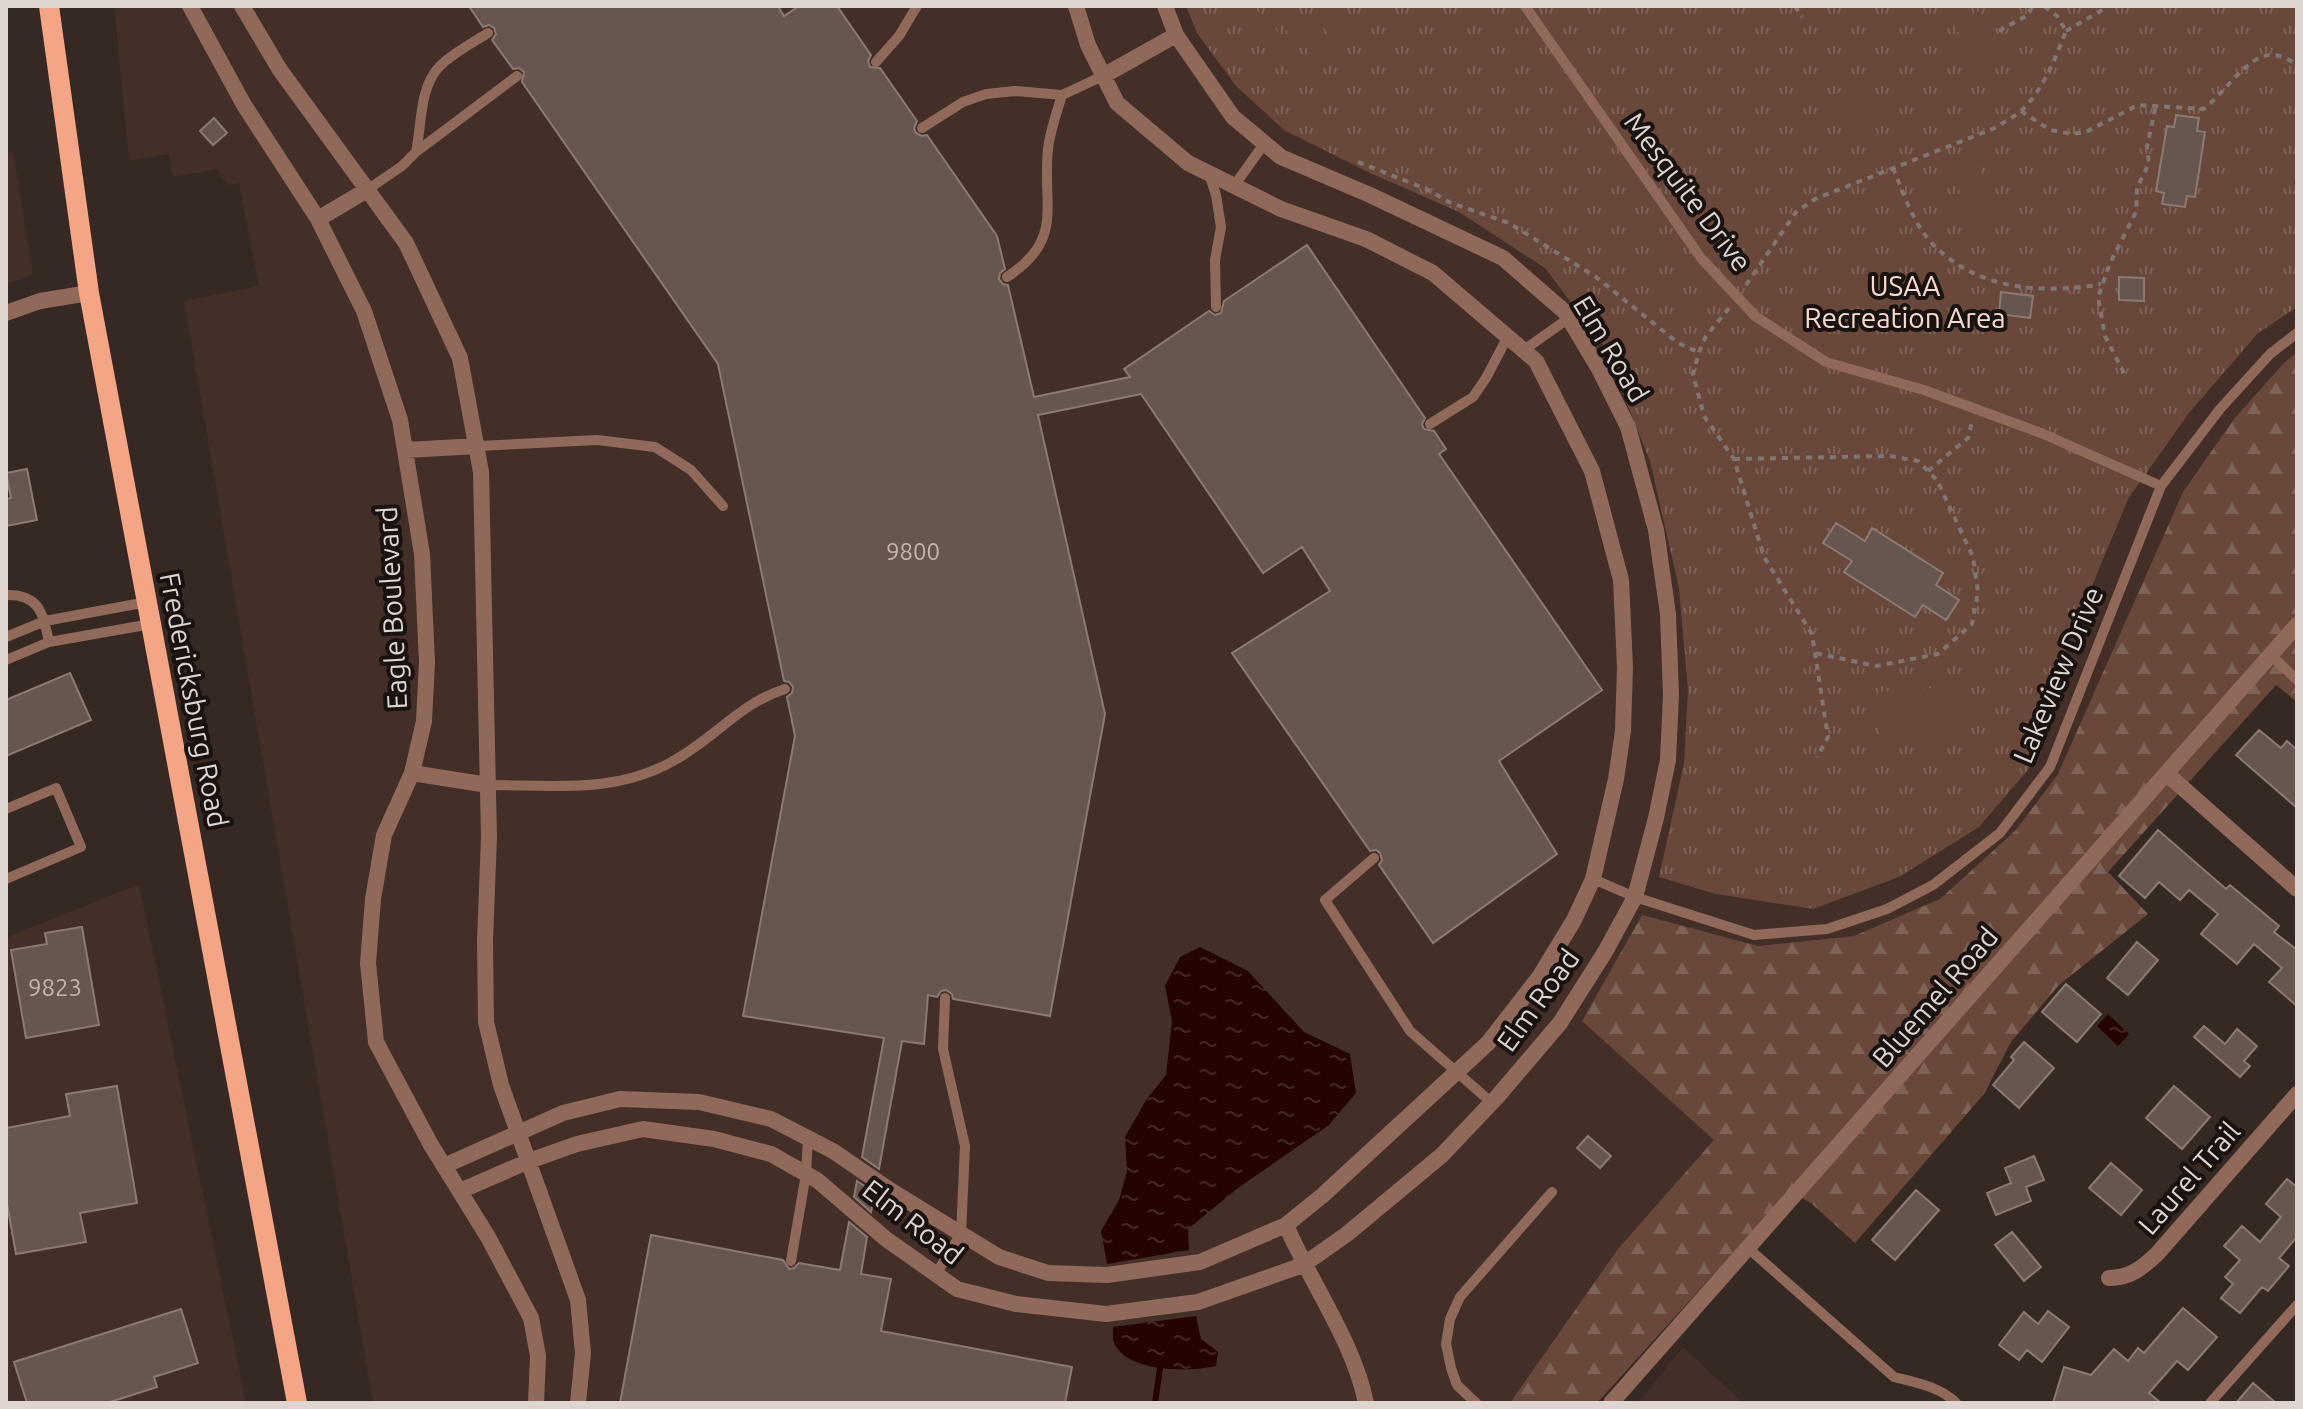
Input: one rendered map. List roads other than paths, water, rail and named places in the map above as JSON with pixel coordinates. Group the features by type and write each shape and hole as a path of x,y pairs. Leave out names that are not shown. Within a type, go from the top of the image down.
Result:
{"main road":[{"name":"Fredericksburg Road","path":"49,6 89,293 297,1403"}],"street":[{"name":"Eagle Boulevard","path":"190,6 244,105 318,219 364,311 400,420 422,554 427,662 424,721 412,773 384,835 373,899 368,963 376,1042 531,1318 538,1356 536,1403"},
{"path":"242,6 280,70 406,243 460,358 478,446 483,550 488,785 486,1022 501,1085 578,1300 583,1353 578,1403"},
{"name":"Elm Road","path":"444,1166 563,1113 620,1099 699,1102 771,1119 833,1151 999,1257 1048,1273 1107,1275 1200,1262 1286,1225 1323,1195 1488,1043 1540,976 1574,920 1593,879 1616,779 1623,731 1625,667 1621,580 1592,471 1536,361 1433,273 1366,239 1281,209 1188,163 1117,103 1088,45 1076,6"},
{"name":"Elm Road","path":"460,1191 577,1144 643,1129 714,1139 771,1154 806,1174 846,1203 886,1239 957,1289 1016,1304 1106,1314 1198,1302 1303,1265 1347,1234 1442,1155 1492,1103 1560,1023 1605,952 1635,897 1656,818 1668,760 1671,695 1668,614 1656,530 1628,427 1599,369 1565,312 1503,258 1281,157 1264,144 1233,117 1176,35 1165,6"},
{"path":"1103,76 1176,35"},
{"path":"318,219 367,190"},
{"path":"6,313 40,301 89,293"},
{"path":"405,450 478,446"},
{"name":"Bluemel Road","path":"1611,1403 2297,625"},
{"path":"412,773 488,785"},
{"path":"2167,774 2297,889"},
{"name":"Laurel Trail","path":"2109,1278 2120,1278 2139,1271 2157,1254 2297,1094"},
{"path":"1286,1225 1303,1265 1360,1374 1366,1403"}],"lane":[{"path":"876,62 899,36 917,6"},
{"name":"Mesquite Drive","path":"1525,6 1701,258 1755,316 1826,362 1924,390 2041,433 2161,486"},
{"path":"416,152 425,94 432,77 440,65 488,33"},
{"path":"367,190 517,76"},
{"path":"922,128 963,102 986,94 1015,91 1062,95 1103,76"},
{"path":"1007,277 1031,258 1042,242 1047,224 1048,149 1062,95"},
{"path":"1234,186 1264,144"},
{"path":"1209,174 1221,227 1215,260 1216,307"},
{"path":"1524,350 1569,318"},
{"name":"Lakeview Drive","path":"1593,879 1635,897 1754,935 1827,929 1887,909 1933,885 1967,859 2000,833 2050,767 2161,486 2220,409 2270,354 2297,333"},
{"path":"1430,424 1473,397 1508,336"},
{"path":"478,446 597,440 655,447 691,470 723,506"},
{"path":"6,595 26,596 38,605 49,642"},
{"path":"6,637 45,621 147,602"},
{"path":"6,660 49,642 151,624"},
{"path":"2271,655 2297,680"},
{"path":"488,785 600,786 632,779 673,762 763,696 785,689"},
{"path":"6,809 56,788 81,847 6,879"},
{"path":"1374,858 1325,900 1410,1031 1492,1103"},
{"path":"936,1274 961,1234 965,1146 943,1049 945,998"},
{"path":"791,1261 806,1174 808,1138"},
{"path":"1476,1403 1457,1385 1451,1368 1446,1344 1450,1319 1460,1297 1552,1192"},
{"path":"1748,1248 1894,1377 1923,1384 1956,1403"},
{"path":"2210,1403 2297,1305"}],"water":[{"path":"1200,947 1248,971 1304,1032 1350,1054 1356,1093 1329,1125 1238,1188 1188,1229 1189,1250 1107,1264 1101,1231 1119,1200 1127,1171 1125,1137 1146,1100 1166,1075 1172,1021 1165,986 1180,957"},
{"path":"2108,1014 2129,1034 2118,1046 2097,1026"},
{"path":"1196,1316 1201,1339 1218,1352 1216,1366 1176,1369 1147,1366 1123,1354 1114,1343 1113,1327"}],"waterway":[{"path":"1155,1403 1161,1361"}],"park label":[{"name":"USAA Recreation Area","path":"1905,302"}]}
